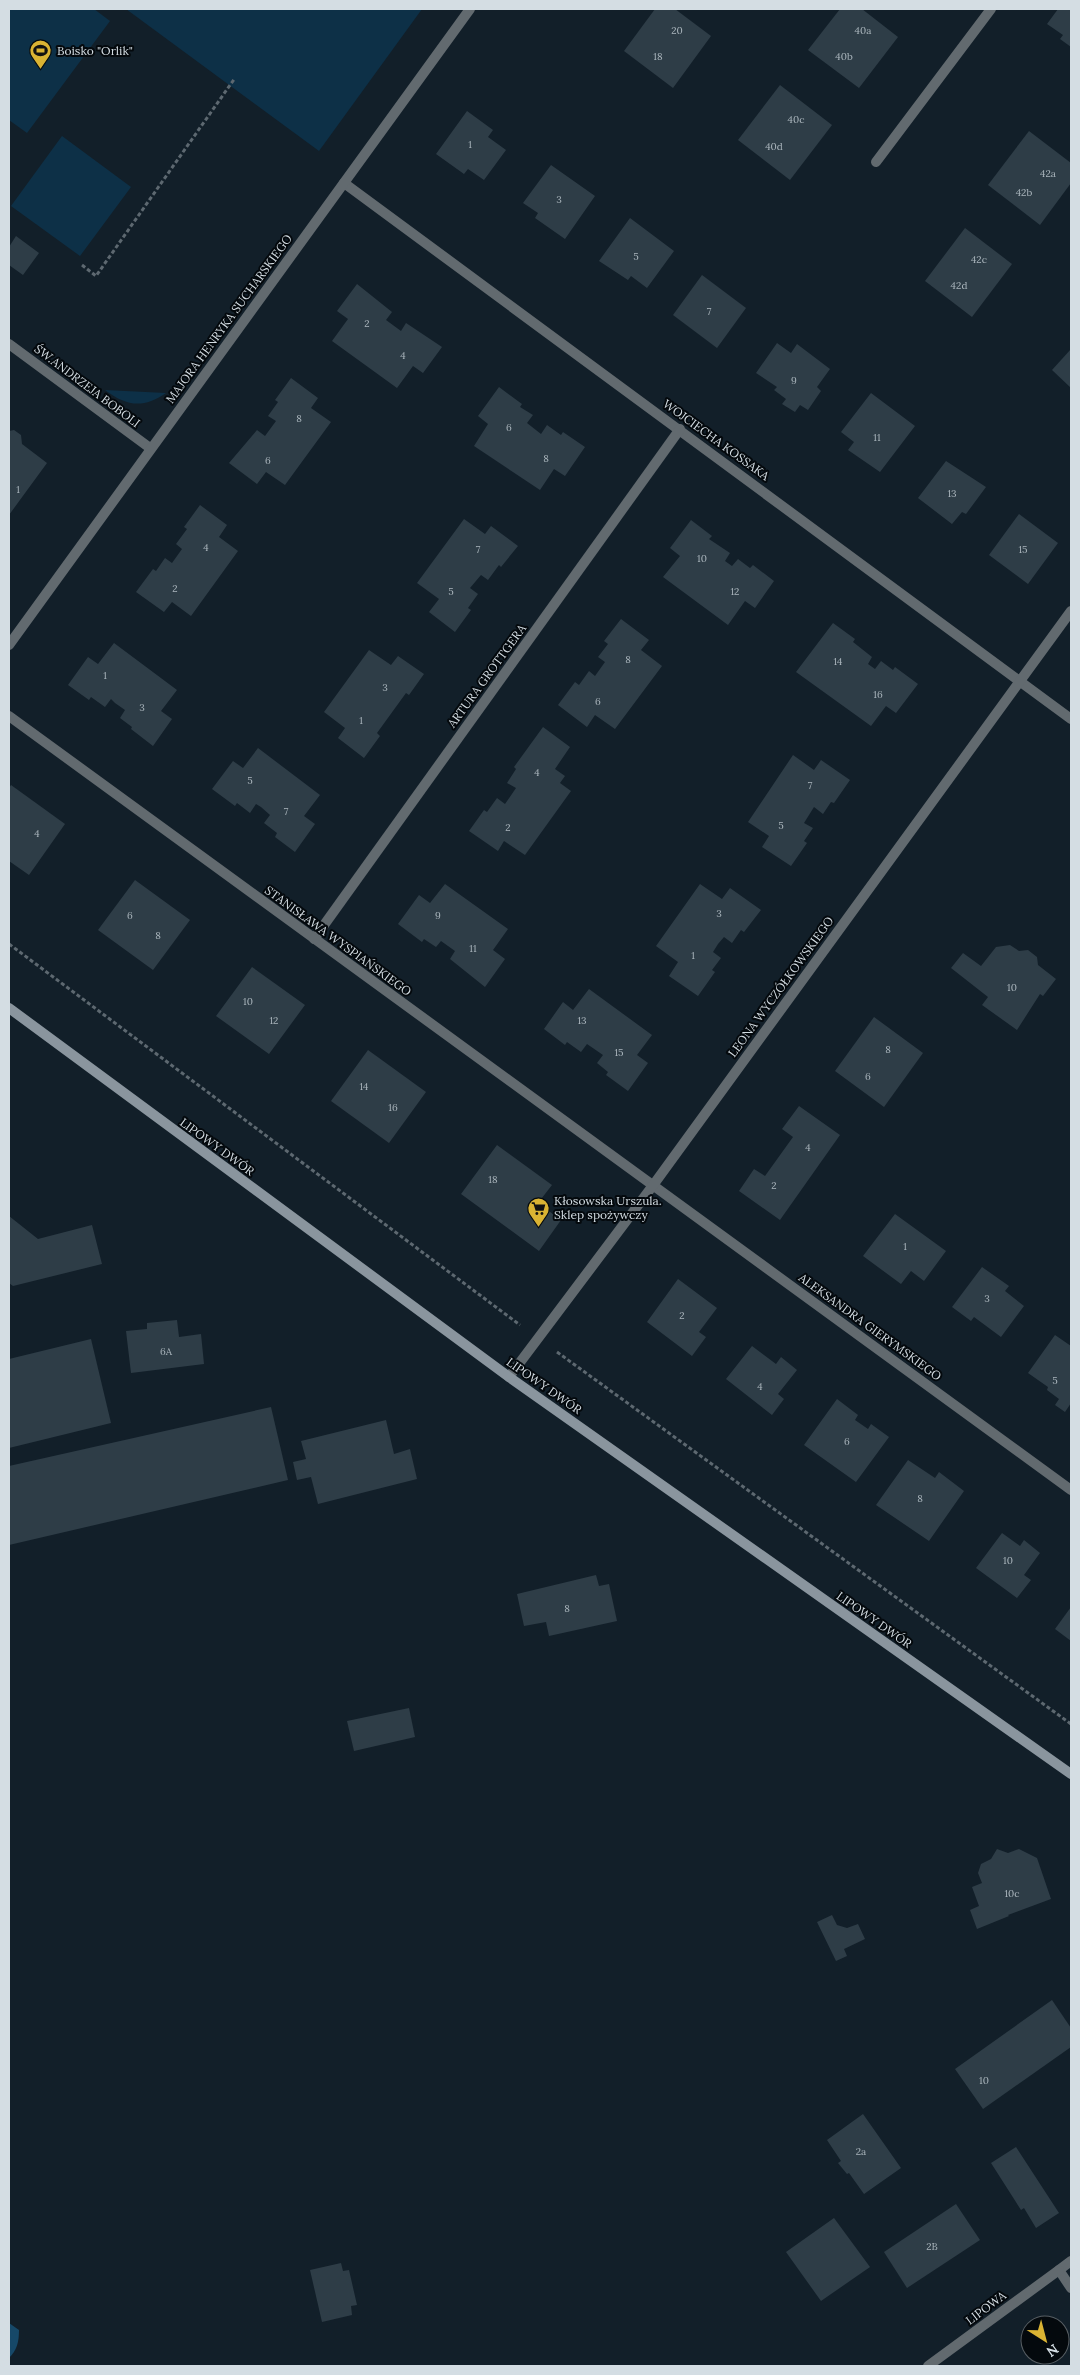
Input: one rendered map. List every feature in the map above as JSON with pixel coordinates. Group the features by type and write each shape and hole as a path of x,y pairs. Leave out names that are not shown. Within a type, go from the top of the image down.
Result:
{"street":[{"name":"MAJORA HENRYKA SUCHARSKIEGO","path":"9,645 470,9"},
{"path":"876,162 991,9"},
{"name":"WOJCIECHA KOSSAKA","path":"344,183 1071,719"},
{"name":"ŚW.ANDRZEJA BOBOLI","path":"9,344 150,448"},
{"name":"ARTURA GROTTGERA","path":"314,939 680,429"},
{"name":"LEONA WYCZÓŁKOWSKIEGO","path":"509,1377 654,1184 1071,612"},
{"name":"STANISŁAWA WYSPIAŃSKIEGO","path":"9,716 654,1184"},
{"name":"LIPOWY DWÓR","path":"9,1008 509,1377 1071,1774"},
{"name":"ALEKSANDRA GIERYMSKIEGO","path":"654,1184 1071,1490"},
{"name":"LIPOWA","path":"928,2366 1071,2261"},
{"path":"1059,2270 1071,2288"}],"path":[{"path":"82,266 96,276 235,78"}],"shaded area":[{"name":"Boisko \"Orlik\"","path":"9,9 94,9 110,21 27,133 9,120"},
{"path":"126,9 422,9 319,151"},
{"path":"62,136 131,187 80,256 11,206"},
{"path":"105,390 166,393 150,402 135,404 120,399"},
{"path":"9,2323 19,2330 19,2338 14,2352 9,2358"}],"building":[{"path":"655,9 675,9 711,36 673,88 624,51"},
{"path":"840,9 862,9 898,37 859,88 808,50"},
{"path":"1058,9 1071,9 1071,47 1060,39 1063,35 1047,24"},
{"path":"780,85 832,125 790,180 738,140"},
{"path":"467,111 493,130 488,137 506,150 484,180 468,169 464,174 436,154"},
{"path":"1029,131 1071,163 1071,183 1040,225 988,185"},
{"path":"551,165 595,196 565,239 535,218 538,213 523,203"},
{"path":"630,218 674,251 647,288 631,276 628,280 599,261"},
{"path":"965,228 1012,264 972,317 925,281"},
{"path":"16,236 39,253 23,275 9,265 9,247"},
{"path":"702,275 746,308 717,348 673,315"},
{"path":"357,284 392,312 386,320 401,331 406,323 442,347 423,373 413,366 397,388 332,341 348,319 337,311"},
{"path":"777,343 791,353 797,344 830,369 817,387 821,391 808,410 800,405 795,412 782,404 786,399 774,390 777,387 756,373"},
{"path":"1071,349 1071,388 1052,370"},
{"path":"291,378 318,398 311,408 331,422 285,485 266,472 257,484 229,463 257,430 265,436 276,421 268,416 278,402 275,400"},
{"path":"499,387 522,404 520,407 533,415 527,423 541,434 547,425 561,435 563,432 585,447 565,476 554,469 540,490 474,446 488,424 478,416"},
{"path":"871,393 915,426 880,472 848,450 854,442 841,432"},
{"path":"14,430 21,435 22,444 47,463 9,515 9,431"},
{"path":"946,461 986,487 966,514 962,512 952,524 918,498"},
{"path":"200,505 227,525 219,537 238,551 191,616 172,602 164,612 136,592 153,569 156,571 165,558 172,563 182,549 176,544 187,529 184,527"},
{"path":"1019,514 1058,543 1028,584 989,555"},
{"path":"464,519 485,534 491,526 518,546 501,567 499,565 488,580 481,575 470,588 478,594 468,608 471,610 455,632 429,612 439,599 417,583"},
{"path":"691,520 712,536 709,539 730,553 725,561 732,566 738,559 750,568 753,565 774,581 755,608 745,601 728,625 663,577 680,556 670,548"},
{"path":"621,619 649,640 641,650 662,666 615,729 595,715 587,727 558,705 575,682 579,685 589,671 595,676 605,662 598,657 608,644 604,641"},
{"path":"833,623 855,639 853,642 872,657 868,664 875,669 881,661 893,670 895,667 918,684 896,713 886,706 871,726 796,672"},
{"path":"114,643 177,690 161,711 172,719 153,746 120,718 125,710 111,699 105,707 91,697 89,700 68,685 88,657 98,664"},
{"path":"369,650 391,665 398,656 424,674 409,695 406,693 377,733 380,736 364,758 338,738 345,728 324,712"},
{"path":"543,727 570,747 555,769 565,776 560,783 571,791 525,855 504,841 498,851 469,831 484,810 487,812 497,798 505,804 516,788 507,783 516,769 514,767"},
{"path":"258,748 320,795 304,816 315,824 295,852 275,837 277,833 264,823 270,815 261,807 256,804 250,813 237,803 235,806 212,789 233,761 243,768"},
{"path":"793,755 814,770 821,760 850,780 834,803 831,802 823,814 814,807 804,823 813,828 804,841 807,843 791,866 762,847 769,836 748,822"},
{"path":"11,785 65,824 29,875 9,861 9,788"},
{"path":"135,880 190,920 153,970 98,930"},
{"path":"445,884 508,929 493,950 505,959 485,987 450,959 455,951 441,941 436,947 424,939 422,942 398,924 419,895 430,903"},
{"path":"700,884 722,899 730,888 761,910 744,932 741,930 732,943 724,937 718,944 713,952 721,958 712,970 715,972 698,996 669,976 678,962 656,946"},
{"path":"1010,945 1019,951 1028,950 1037,957 1038,965 1056,979 1043,996 1040,994 1017,1030 982,1005 988,997 951,968 963,953 981,966 996,947"},
{"path":"252,967 305,1005 269,1054 216,1016"},
{"path":"589,989 652,1035 637,1055 648,1063 628,1091 606,1075 608,1072 597,1063 603,1055 587,1044 581,1052 567,1042 565,1045 544,1029 563,1002 573,1010"},
{"path":"874,1017 923,1053 884,1107 835,1071"},
{"path":"368,1050 426,1092 389,1143 331,1101"},
{"path":"799,1106 840,1135 780,1220 739,1191 754,1169 765,1176 793,1137 782,1129"},
{"path":"497,1145 552,1185 538,1203 561,1220 539,1251 461,1194"},
{"path":"895,1214 946,1251 924,1281 911,1271 901,1284 863,1256"},
{"path":"9,1216 38,1239 92,1225 102,1264 13,1286 9,1283"},
{"path":"982,1267 1009,1286 1005,1291 1024,1306 1001,1337 974,1317 971,1321 952,1307"},
{"path":"678,1279 717,1308 699,1332 706,1337 692,1356 647,1322"},
{"path":"177,1320 179,1337 201,1334 204,1364 131,1373 126,1331 147,1329 147,1323"},
{"path":"1055,1335 1071,1346 1071,1403 1065,1412 1055,1405 1059,1399 1047,1390 1048,1387 1028,1373"},
{"path":"91,1339 111,1423 9,1448 9,1359"},
{"path":"752,1346 776,1364 781,1357 797,1370 778,1394 784,1399 772,1415 726,1379"},
{"path":"837,1399 858,1415 855,1420 868,1429 871,1424 889,1437 856,1482 804,1445"},
{"path":"271,1407 288,1480 9,1545 9,1466"},
{"path":"386,1420 394,1454 410,1449 417,1479 318,1504 311,1477 297,1480 293,1462 306,1459 301,1441"},
{"path":"908,1460 935,1478 939,1472 964,1491 929,1541 876,1505"},
{"path":"1002,1533 1020,1546 1024,1540 1040,1553 1024,1575 1031,1580 1017,1598 976,1568"},
{"path":"596,1575 599,1586 609,1584 617,1621 549,1636 546,1622 524,1626 517,1594"},
{"path":"1071,1607 1071,1641 1055,1629"},
{"path":"409,1708 415,1737 354,1751 347,1721"},
{"path":"997,1849 1008,1853 1019,1849 1037,1858 1051,1899 977,1929 970,1910 979,1906 972,1887 982,1883 978,1873 981,1864 991,1859"},
{"path":"832,1915 837,1925 847,1928 858,1924 865,1939 844,1949 847,1956 836,1961 817,1922"},
{"path":"1052,2000 1071,2028 1071,2047 983,2109 955,2069"},
{"path":"863,2114 901,2168 864,2194 849,2173 847,2174 838,2163 841,2161 827,2140"},
{"path":"1016,2147 1059,2213 1036,2228 1024,2208 1021,2210 991,2163"},
{"path":"956,2204 980,2240 907,2288 884,2252"},
{"path":"834,2218 870,2267 821,2301 786,2252"},
{"path":"341,2263 343,2271 349,2270 357,2305 351,2306 352,2315 322,2322 310,2270"}],"place":[{"name":"Boisko \"Orlik\"","path":"41,70"},
{"name":"Kłosowska Urszula. Sklep spożywczy","path":"538,1227"}]}
